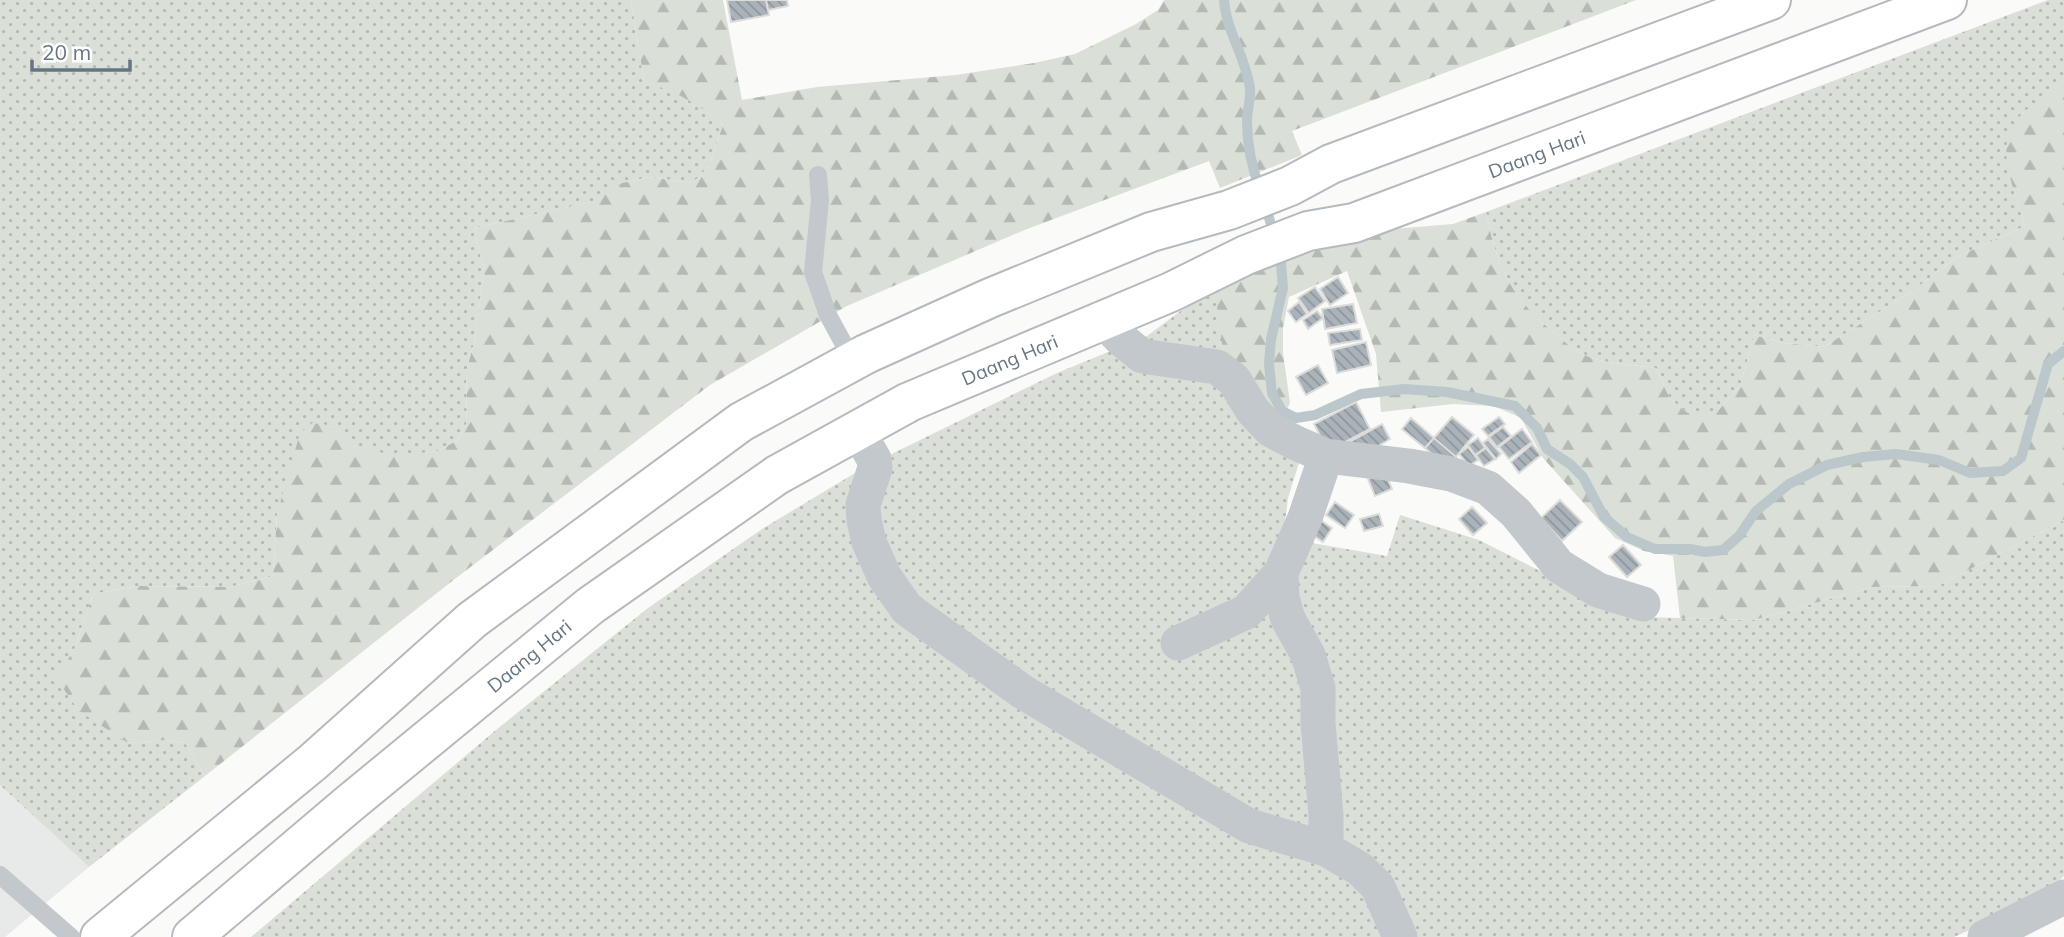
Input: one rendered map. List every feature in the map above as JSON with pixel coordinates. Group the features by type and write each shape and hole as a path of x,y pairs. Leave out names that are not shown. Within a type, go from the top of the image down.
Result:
{"main road":[{"path":"100,937 313,762 472,620 741,422 853,361 990,298 1151,232 1229,210 1290,187 1331,164 1771,0"},
{"name":"Daang Hari","path":"192,937 590,606 776,475 909,401 1171,292 1246,254 1308,231 1354,223 1947,0"}],"street":[{"path":"1102,319 1121,340 1142,356 1217,367 1234,380 1253,411 1271,430 1326,456 1441,472 1488,488 1516,513 1559,566 1598,590 1643,604"},
{"path":"857,430 874,459 875,468 863,505 869,542 884,576 907,609 1023,692 1249,826 1326,849 1360,869 1378,887 1400,937"},
{"path":"1178,643 1246,612 1281,573 1305,518 1326,456"},
{"path":"1281,573 1282,597 1288,619 1308,655 1318,688 1326,849"},
{"path":"1985,937 2064,897"}],"lane":[{"path":"818,175 820,200 813,272 828,316 853,361"},
{"path":"0,874 71,937"}],"shaded area":[{"path":"0,785 89,867 5,937 0,937"}],"green space":[{"path":"0,0 631,0 644,81 686,99 723,125 709,166 693,183 649,177 622,183 596,201 474,228 484,271 475,339 466,372 467,422 458,440 438,451 396,457 352,446 328,426 286,488 277,514 273,576 230,587 136,586 93,594 74,650 57,678 128,743 167,740 185,743 205,776 89,867 0,785"},
{"path":"631,0 723,0 742,100 817,87 956,75 1075,54 1136,24 1158,10 1164,0 1636,0 1292,131 1302,155 1220,188 1209,161 1027,229 847,306 710,385 456,578 205,776 185,743 167,740 128,743 79,711 56,678 74,650 93,594 136,586 230,587 273,576 277,514 300,433 312,423 328,425 352,446 396,456 438,451 458,440 467,422 466,372 475,339 484,271 474,228 595,201 622,183 649,177 693,183 709,166 723,125 686,99 644,81"},
{"path":"2048,0 2064,0 2064,82 2022,114 2009,174 2025,226 1957,257 1914,290 1824,347 1784,343 1754,335 1740,386 1716,413 1688,413 1670,399 1656,368 1603,361 1577,351 1525,305 1500,264 1486,212"},
{"path":"2064,82 2064,520 1938,586 1872,587 1754,620 1680,618 1673,556 1644,551 1615,538 1543,458 1521,418 1494,406 1453,404 1381,412 1376,354 1347,271 1289,297 1283,328 1283,353 1290,403 1270,444 1229,393 1214,286 1357,232 1453,224 1486,212 1500,264 1515,292 1537,318 1568,345 1594,359 1656,368 1670,399 1688,413 1716,413 1740,386 1754,335 1784,343 1824,347 1914,290 1957,257 2025,226 2008,166 2008,138 2014,124 2024,112"},
{"path":"1214,286 1299,463 1288,498 1283,538 1387,556 1400,515 1479,540 1554,578 1642,617 1754,620 1872,587 1938,586 2064,520 2064,876 2038,900 1954,937 251,937 496,730 648,608 762,529 865,467 1057,373 1147,336"}],"building":[{"path":"727,0 766,0 769,15 731,22"},
{"path":"766,0 787,0 788,6 768,10"},
{"path":"1338,277 1348,293 1330,305 1320,289"},
{"path":"1315,287 1325,301 1309,313 1298,298"},
{"path":"1299,302 1307,314 1296,322 1288,311"},
{"path":"1353,304 1357,323 1325,329 1322,309"},
{"path":"1317,311 1323,318 1308,329 1303,320"},
{"path":"1360,329 1362,340 1330,345 1328,333"},
{"path":"1366,342 1371,365 1337,373 1332,350"},
{"path":"1318,365 1328,383 1306,395 1296,377"},
{"path":"1356,402 1370,429 1328,451 1314,424"},
{"path":"1452,417 1474,435 1456,457 1434,438"},
{"path":"1499,417 1505,424 1488,436 1482,429"},
{"path":"1411,418 1434,438 1425,448 1402,429"},
{"path":"1382,424 1390,439 1358,458 1349,442"},
{"path":"1503,427 1511,436 1497,447 1489,437"},
{"path":"1522,429 1532,442 1509,459 1499,447"},
{"path":"1434,438 1456,457 1447,467 1425,448"},
{"path":"1478,438 1485,448 1475,455 1468,445"},
{"path":"1488,439 1501,454 1496,459 1483,443"},
{"path":"1532,444 1541,455 1519,473 1511,462"},
{"path":"1468,447 1478,460 1469,466 1459,454"},
{"path":"1486,448 1495,459 1484,466 1476,455"},
{"path":"1385,472 1392,489 1375,496 1368,479"},
{"path":"1560,500 1582,522 1562,541 1541,518"},
{"path":"1335,502 1354,515 1345,528 1326,515"},
{"path":"1472,507 1487,523 1473,535 1459,519"},
{"path":"1379,514 1383,526 1364,531 1360,519"},
{"path":"1316,517 1332,528 1323,542 1307,531"},
{"path":"1623,545 1641,565 1627,577 1609,557"}],"waterway":[{"path":"1224,0 1228,22 1248,77 1248,139 1260,190"},
{"path":"1265,205 1275,237"},
{"path":"1280,251 1283,288 1271,339 1269,364 1272,393 1282,411 1296,418 1315,415 1361,394 1404,389 1447,392 1515,406 1537,428 1547,449 1570,464 1583,477 1604,517 1627,537 1655,549 1705,552 1723,550 1739,536 1756,511 1789,484 1827,465 1863,457 1896,454 1939,460 1970,473 2003,471 2021,458 2048,364 2064,351"}]}
